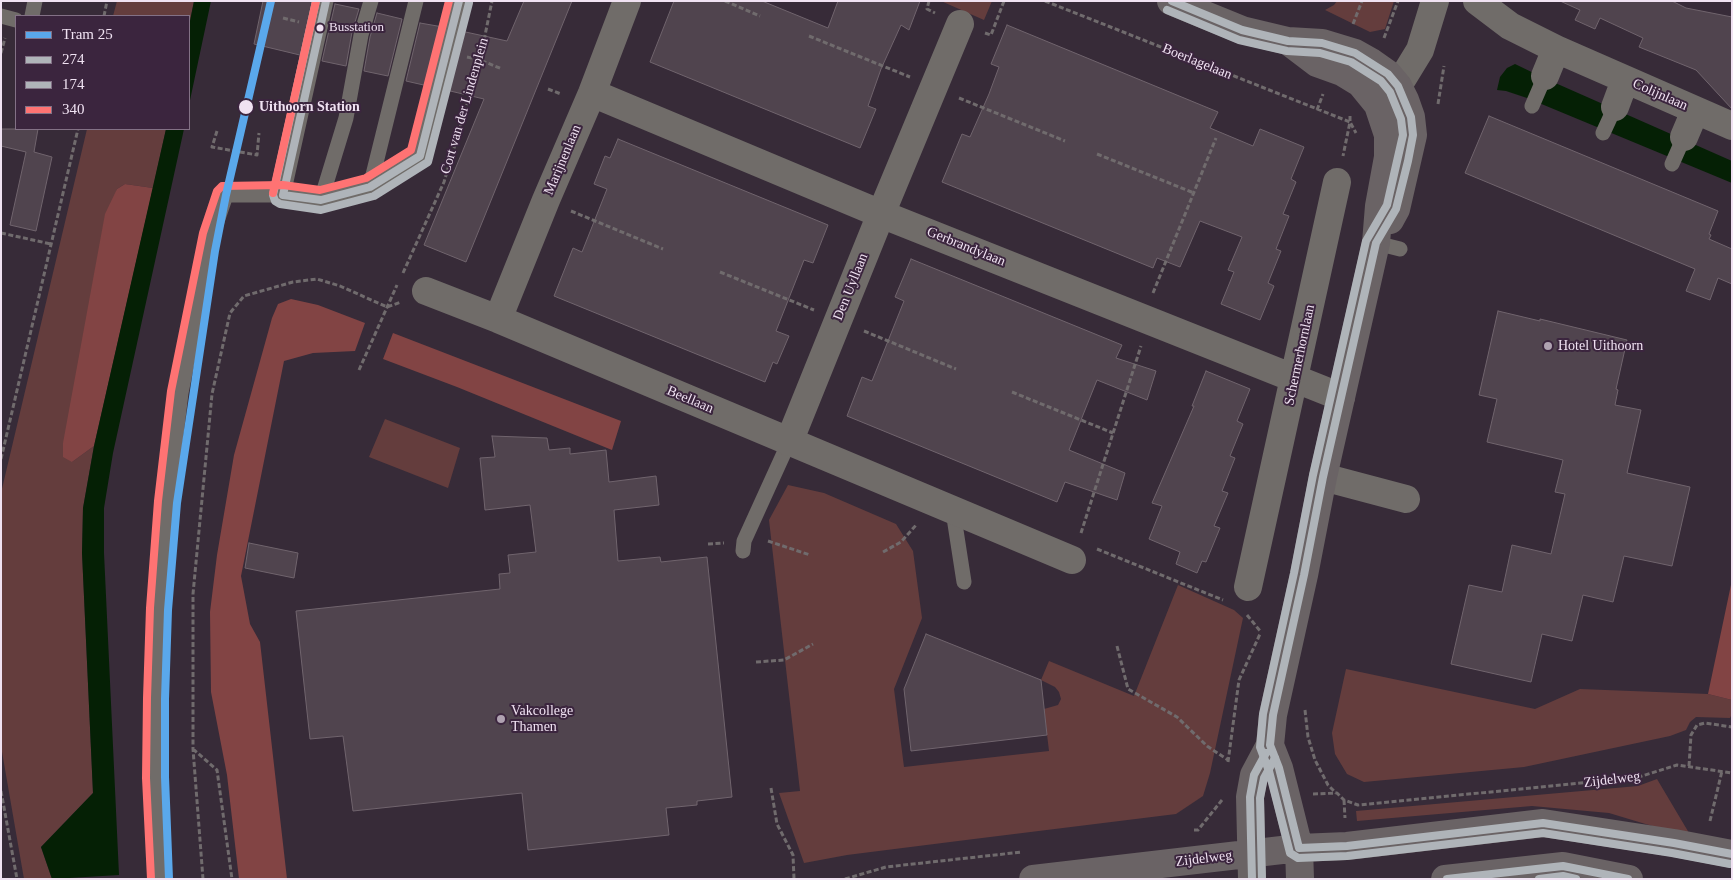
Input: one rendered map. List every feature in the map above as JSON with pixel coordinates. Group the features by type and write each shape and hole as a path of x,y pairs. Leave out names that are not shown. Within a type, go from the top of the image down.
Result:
{"street":[{"name":"Marijnenlaan","path":"498,319 628,1"},
{"path":"1171,1 1242,30 1288,41 1322,43 1355,53 1388,74 1398,86 1406,100 1413,135 1388,246 1342,397 1273,715 1270,745 1254,775 1250,797 1251,866"},
{"path":"1378,105 1398,86 1420,50 1436,1"},
{"name":"Colijnlaan","path":"1477,1 1510,26 1556,49 1732,126"},
{"name":"Den Uyllaan","path":"789,442 960,24"},
{"path":"1288,41 1317,63 1342,72 1360,83 1378,105 1388,135 1388,157 1378,206 1388,246"},
{"path":"1545,76 1556,49"},
{"name":"Colijnlaan","path":"1614,107 1625,80"},
{"name":"Gerbrandylaan","path":"592,93 881,214 1342,397"},
{"name":"Colijnlaan","path":"1684,137 1695,111"},
{"name":"Schermerhornlaan","path":"1241,601 1295,379 1337,182"},
{"name":"Beellaan","path":"426,291 498,319 945,507 1082,550"},
{"path":"1324,477 1406,499"},
{"path":"1270,745 1279,768 1299,848 1300,879"},
{"name":"Zijdelweg","path":"1033,879 1251,866 1299,848 1347,846 1543,823 1732,854"},
{"path":"1445,879 1563,866 1629,879"}],"lane":[{"path":"32,15 35,1"},
{"path":"283,194 326,1"},
{"path":"321,200 346,118 361,35 370,1"},
{"path":"370,187 416,1"},
{"path":"161,879 156,778 157,698 160,609 168,502 181,393 212,236 226,195 283,194 321,200 370,187 420,156 459,1"},
{"path":"1,16 15,20"},
{"path":"1532,106 1545,76"},
{"path":"1603,133 1614,107"},
{"path":"1672,164 1684,137"},
{"name":"Den Uyllaan","path":"743,551 744,541 789,442"},
{"path":"945,507 964,582"}],"path":[{"path":"104,15 107,1"},
{"name":"Cort van der Lindenplein","path":"360,370 444,182 480,60 492,1"},
{"path":"725,1 760,16"},
{"name":"Boerlagelaan","path":"1045,1 1350,122 1337,182"},
{"path":"809,36 1065,141"},
{"path":"1,458 78,130"},
{"path":"218,131 212,147 257,156 259,133"},
{"path":"1216,138 1146,318 1082,550 1241,601 1261,632 1239,680 1227,770"},
{"path":"1097,154 1194,193"},
{"path":"546,200 663,249"},
{"path":"1,233 51,244"},
{"path":"203,879 192,749 193,594 212,394 230,313 244,296 293,282 317,279 340,286 387,307"},
{"path":"1012,392 1113,433"},
{"path":"883,552 901,542 945,507"},
{"path":"747,534 810,555"},
{"path":"756,662 784,660 813,644"},
{"path":"1116,646 1128,689 1177,717 1207,746 1228,760"},
{"path":"1689,766 1691,735 1698,725 1705,723 1732,727"},
{"path":"192,749 217,770 232,879"},
{"name":"Zijdelweg","path":"1285,794 1337,793 1344,800 1358,805 1612,780 1629,780 1677,765 1732,773"},
{"path":"771,788 778,824 793,855 794,879"},
{"path":"1,791 17,879"},
{"path":"845,879 886,867"}],"shaded area":[{"path":"117,1 194,1 190,21 190,15 113,15"},
{"path":"194,1 211,1 190,100 190,21"},
{"path":"941,1 992,1 984,20"},
{"path":"1337,1 1394,1 1385,29 1370,32 1325,10"},
{"path":"1515,64 1732,161 1732,183 1527,98 1497,90 1500,77 1507,68"},
{"path":"87,130 166,130 153,188 125,184 117,189 72,462 94,446 83,508 82,552 93,793 41,847 52,879 24,879 1,746 1,493"},
{"path":"166,130 184,130 113,453 104,508 104,553 119,875 52,879 41,847 93,793 82,553 83,508 94,446"},
{"path":"125,184 153,188 94,446 72,462 63,457 63,443 105,214 117,189"},
{"path":"291,299 318,305 365,323 355,351 313,353 284,361 241,576 250,624 260,642 287,879 239,879 227,775 211,692 210,612 217,555 234,455 272,318 278,304"},
{"path":"393,333 621,421 612,450 383,359"},
{"path":"385,419 460,448 448,488 369,457"},
{"path":"788,485 824,493 896,524 913,551 922,618 894,689 904,767 1049,751 1044,709 1058,705 1061,699 1055,687 1041,680 1049,661 1134,696 1178,585 1234,610 1243,618 1210,773 1203,796 1176,814 847,855 804,863 779,793 800,791 769,520"},
{"path":"1732,580 1732,700 1708,694"},
{"path":"1346,669 1535,709 1580,689 1708,694 1732,700 1732,714 1730,718 1696,717 1690,722 1686,730 1670,736 1524,767 1364,782 1347,774 1335,754 1332,733"},
{"path":"1657,779 1692,838 1609,813 1532,806 1357,821 1356,811 1638,786"}],"building":[{"path":"263,1 316,1 304,56 254,44"},
{"path":"524,1 572,1 466,262 424,245 484,99 446,90 461,31 507,41"},
{"path":"674,1 762,1 828,28 838,1 920,1 909,30 901,25 881,69 868,106 876,109 860,148 650,62"},
{"path":"1560,1 1672,1 1686,8 1732,17 1732,109 1696,70 1639,47 1643,38 1600,18 1595,29 1575,20 1580,10"},
{"path":"335,4 359,9 352,32 346,66 322,61"},
{"path":"377,13 402,19 388,76 364,71 370,37"},
{"path":"420,23 443,27 428,86 406,81"},
{"path":"1007,25 1218,112 1210,128 1253,146 1260,129 1304,147 1291,179 1296,182 1283,214 1289,216 1276,249 1281,251 1268,283 1274,286 1260,320 1221,304 1234,272 1228,270 1242,237 1200,221 1180,267 1157,258 1153,268 942,182 962,134 970,137 989,94 999,67 991,64"},
{"path":"1489,116 1718,211 1709,234 1711,235 1709,239 1732,249 1732,284 1718,278 1710,300 1686,291 1695,269 1465,173"},
{"path":"1,129 38,130 34,152 52,157 36,231 10,225 26,152 1,146"},
{"path":"618,139 828,225 813,263 804,260 776,331 789,336 777,364 773,362 765,382 554,296 573,248 582,252 607,189 594,184 605,156 610,158"},
{"path":"911,259 1122,345 1116,358 1156,371 1147,400 1097,380 1069,450 1125,473 1117,500 1065,482 1057,502 847,416 862,377 872,381 904,301 895,297"},
{"path":"1498,311 1627,340 1616,389 1618,390 1615,405 1641,410 1627,473 1690,487 1672,566 1624,556 1613,602 1583,595 1572,641 1542,634 1531,682 1451,664 1469,585 1502,592 1512,545 1551,554 1565,494 1555,492 1563,460 1487,442 1497,399 1479,395"},
{"path":"1206,371 1250,389 1237,421 1243,424 1230,456 1235,458 1222,491 1228,493 1214,526 1220,528 1206,562 1202,561 1197,573 1176,564 1180,552 1149,539 1162,506 1152,503 1194,406 1192,406"},
{"path":"492,436 547,438 549,450 570,448 570,454 606,450 609,482 656,476 659,505 614,510 618,561 660,557 661,562 707,557 732,797 697,801 697,805 666,808 669,835 528,850 522,793 353,811 343,736 310,739 296,611 500,589 499,574 510,573 508,555 536,552 530,505 485,510 480,458 495,457"},
{"path":"249,543 298,553 294,578 245,568"},
{"path":"926,634 1041,680 1047,735 911,751 904,689"}],"tram line":[{"name":"25","path":"169,879 165,777 165,699 168,610 177,503 215,251 226,195 271,1"}],"transit line":[{"name":"174","path":"316,1 273,195 275,201 280,204 321,210 374,196 428,162 469,3"},
{"name":"340","path":"273,193 316,1"},
{"name":"274","path":"283,195 326,1"},
{"name":"340","path":"151,879 146,778 147,698 150,608 158,501 171,391 203,233 217,191 222,186 283,185 320,190 366,178 411,150 449,1"},
{"name":"274","path":"283,195 321,200 370,187 420,156 459,1"},
{"name":"274","path":"1172,1 1242,30 1288,41 1322,43 1355,53 1388,74 1398,86 1411,117 1413,135 1408,161 1396,209 1376,243 1323,477 1304,575 1273,715 1270,745 1279,768 1299,848 1347,846 1543,823 1732,854"},
{"name":"174","path":"1167,10 1239,40 1287,51 1320,53 1351,62 1381,81 1390,92 1401,119 1403,135 1387,205 1366,241 1313,475 1263,714 1260,747 1269,771 1290,853 1298,858 1347,856 1543,833 1730,864"},
{"name":"274","path":"1252,879 1250,797 1254,775 1266,753"},
{"name":"174","path":"1262,879 1260,798 1264,778 1275,758"},
{"name":"274","path":"1447,879 1563,866 1628,879"},
{"name":"174","path":"1539,879 1563,876 1576,879"}],"place":[{"name":"Busstation","path":"320,28"},
{"name":"Uithoorn Station","path":"246,107"},
{"name":"Hotel Uithoorn","path":"1548,346"},
{"name":"Vakcollege Thamen","path":"501,719"}]}
